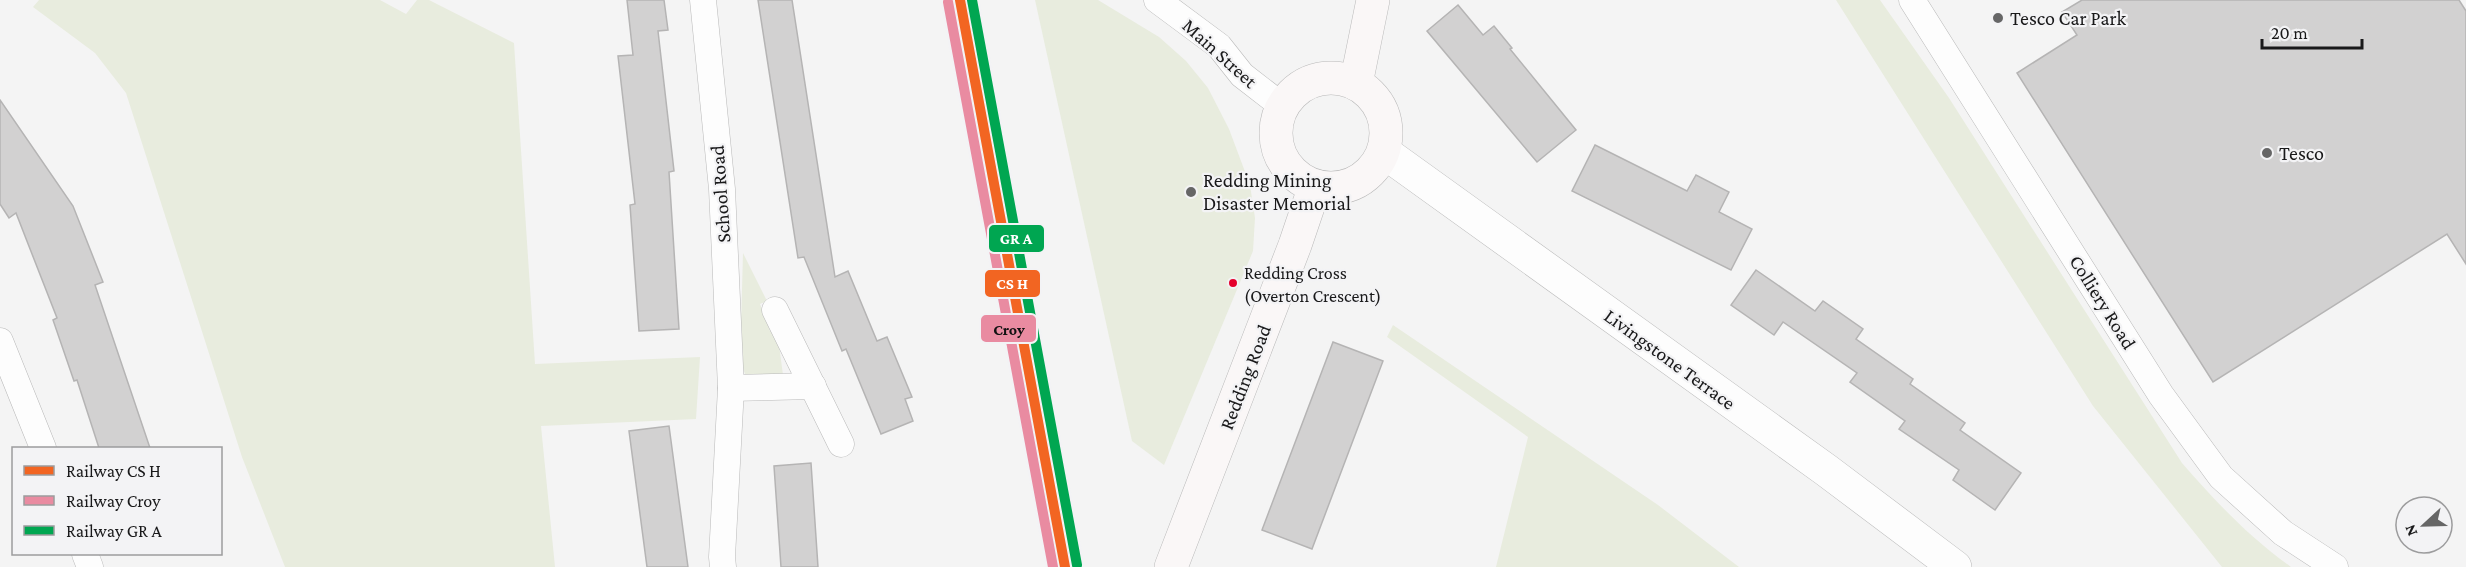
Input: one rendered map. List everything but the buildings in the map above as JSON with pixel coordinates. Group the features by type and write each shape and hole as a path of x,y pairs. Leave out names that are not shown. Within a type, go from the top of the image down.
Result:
{"main road":[{"path":"1356,84 1373,0"},
{"path":"1328,78 1347,80 1363,87 1376,100 1384,116 1387,134 1384,152 1375,168 1362,180 1345,187 1327,189 1315,186 1294,174 1282,160 1276,142 1276,124 1282,106 1294,92 1310,82 1328,78"},
{"name":"Redding Road","path":"1171,567 1295,245 1315,186"}],"street":[{"name":"School Road","path":"703,0 722,189 731,388 723,567"},
{"name":"Colliery Road","path":"1912,0 2161,395 2221,477 2283,533 2335,567"},
{"name":"Main Street","path":"1165,2 1219,46 1242,75 1282,106"},
{"name":"Livingstone Terrace","path":"1384,152 1826,471 1954,567"},
{"path":"775,310 841,444"},
{"path":"0,341 43,447"},
{"path":"731,388 813,386"}],"shaded area":[{"path":"39,0 380,0 406,14 417,0 429,0 514,43 535,364 700,357 696,419 541,426 555,567 285,567 242,457 126,93 95,53 33,7"},
{"path":"1035,0 1098,0 1159,37 1186,61 1208,88 1229,129 1250,185 1255,218 1253,251 1164,465 1132,441"},
{"path":"1836,0 1880,0 1949,98 2182,463 2261,544 2291,567 2222,567 2093,406"},
{"path":"743,253 767,301 760,304 770,331 777,330 783,375 746,376 740,362"},
{"path":"1393,325 1658,505 1739,567 1496,567 1528,437 1387,337"}],"transit line":[{"path":"960,0 1065,567"},
{"path":"972,0 1077,565"}],"rail line":[{"name":"Croy","path":"948,2 1053,567"}],"place":[{"name":"Tesco Car Park","path":"1998,18"},
{"name":"Tesco","path":"2267,153"},
{"name":"Redding Mining Disaster Memorial","path":"1191,192"},
{"name":"Redding Cross (Overton Crescent)","path":"1233,283"}]}
